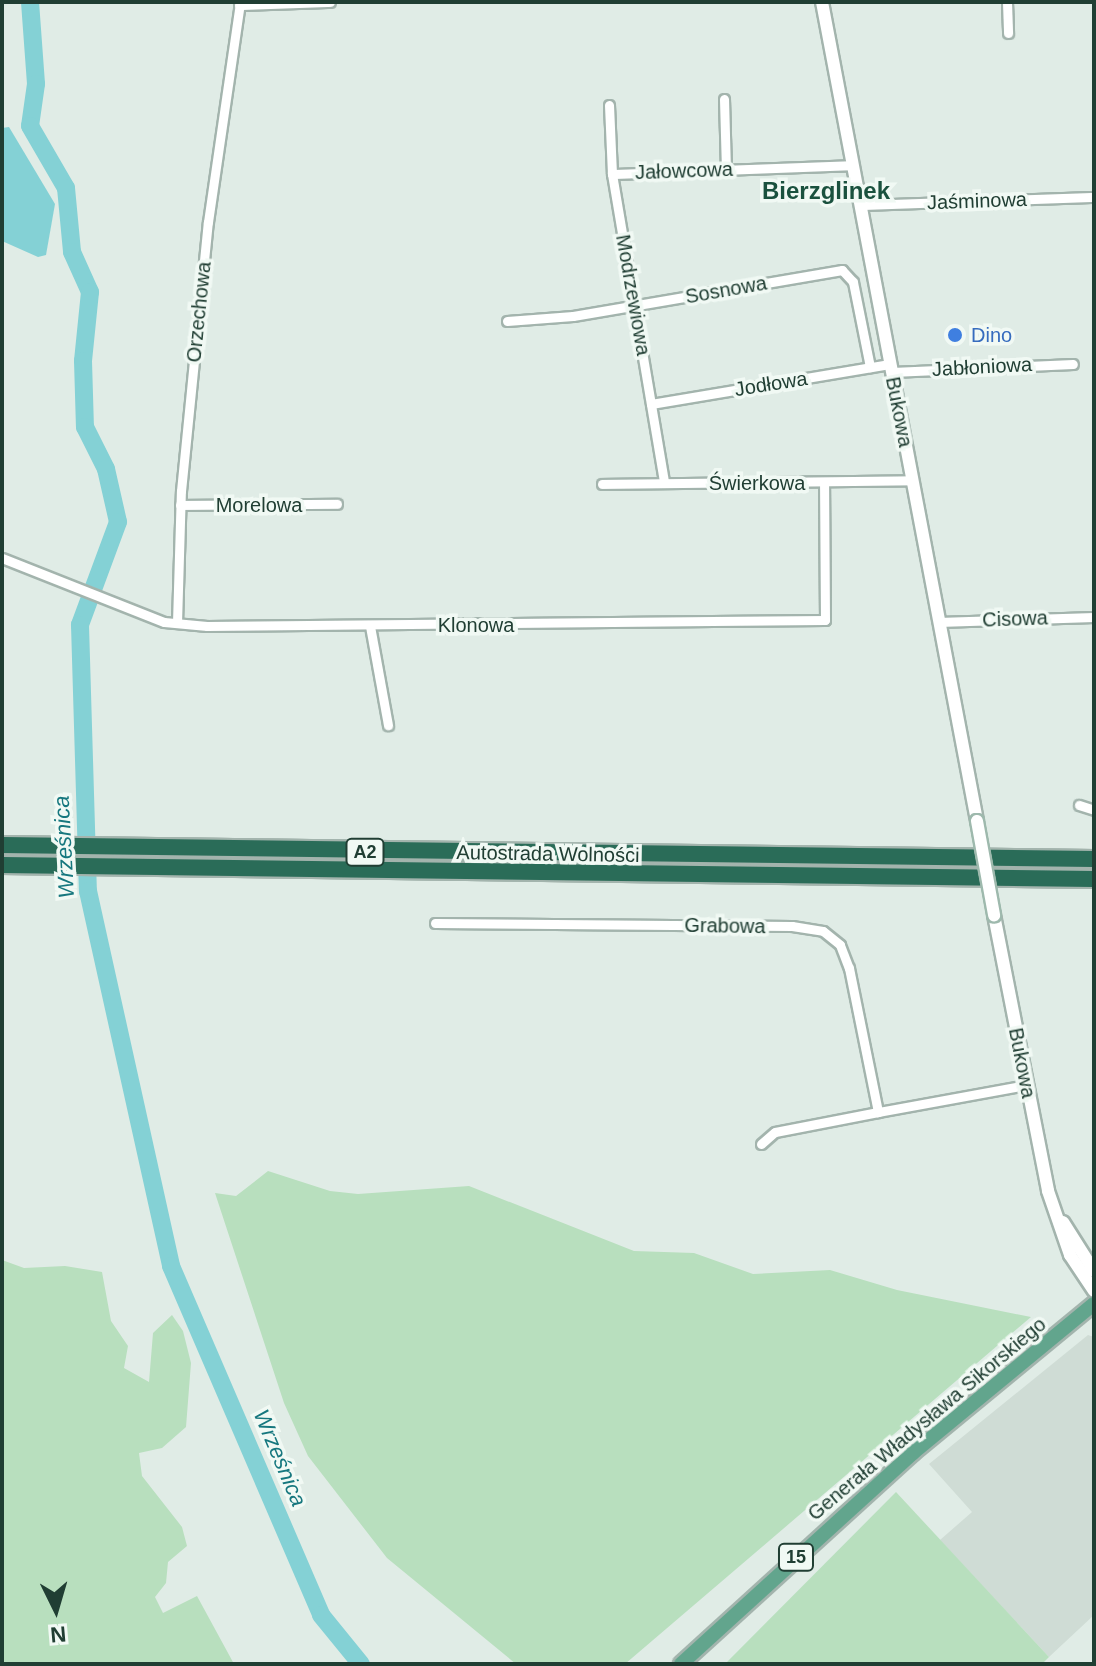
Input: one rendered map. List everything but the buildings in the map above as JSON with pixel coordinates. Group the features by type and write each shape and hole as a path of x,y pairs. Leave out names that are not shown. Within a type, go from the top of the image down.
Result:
{"highway":[{"name":"Autostrada Wolności","path":"2,845 104,849 1094,859"},
{"name":"Autostrada Wolności","path":"2,865 105,869 1094,879"}],"main road":[{"name":"Bukowa","path":"822,2 1027,1085 1055,1209 1080,1276 1094,1291"},
{"name":"Bukowa","path":"1055,1209 1094,1271"},
{"name":"Generała Władysława Sikorskiego","path":"681,1664 924,1443 1094,1304"}],"street":[{"path":"239,3 330,2"},
{"path":"1007,2 1008,33"},
{"name":"Orzechowa","path":"177,623 180,505 208,222 239,3"},
{"path":"724,99 726,169"},
{"name":"Modrzewiowa","path":"609,105 612,174 664,483"},
{"name":"Jałowcowa","path":"612,174 852,165"},
{"name":"Jaśminowa","path":"860,205 1094,197"},
{"name":"Sosnowa","path":"507,321 635,306 842,270 853,282 870,367"},
{"name":"Jabłoniowa","path":"891,368 1073,364"},
{"name":"Jodłowa","path":"651,404 870,367 891,368"},
{"name":"Świerkowa","path":"602,484 912,480"},
{"name":"Klonowa","path":"2,558 98,597 177,623 370,626 825,620 824,482"},
{"name":"Morelowa","path":"180,505 337,504"},
{"name":"Cisowa","path":"938,622 1093,620"},
{"path":"370,626 388,725"},
{"path":"1079,805 1094,810"},
{"name":"Grabowa","path":"435,923 792,926 823,931 840,945 849,968 878,1112"},
{"path":"761,1144 775,1132 1027,1085"}],"shaded area":[{"path":"1088,1335 1094,1337 1094,1615 1049,1657 940,1540 972,1512 929,1464"}],"green space":[{"path":"2,851 65,853 65,861 2,859"},
{"path":"105,856 978,864 979,873 105,862"},
{"path":"993,865 1094,865 1094,873 995,872"},
{"path":"268,1171 330,1191 358,1194 469,1186 634,1251 694,1253 753,1274 830,1270 897,1290 1031,1317 625,1664 516,1664 387,1558 308,1456 284,1403 215,1193 236,1196"},
{"path":"2,1260 24,1268 65,1266 102,1272 111,1321 128,1346 124,1368 149,1382 153,1333 172,1315 183,1331 191,1363 186,1427 162,1448 139,1453 142,1476 182,1527 187,1546 168,1562 166,1583 155,1597 163,1613 197,1596 234,1664 2,1664"},
{"path":"896,1492 1049,1657 1042,1664 725,1664"}],"water":[{"path":"9,127 55,204 46,255 38,257 2,241 2,128"}],"waterway":[{"name":"Wrześnica","path":"30,2 36,84 30,126 66,188 72,252 90,292 83,361 85,427 106,469 118,522 80,625 88,891 171,1266 321,1615 361,1664"}],"place":[{"name":"Dino","path":"955,335"}],"district":[{"name":"Bierzglinek","path":"826,191"}]}
